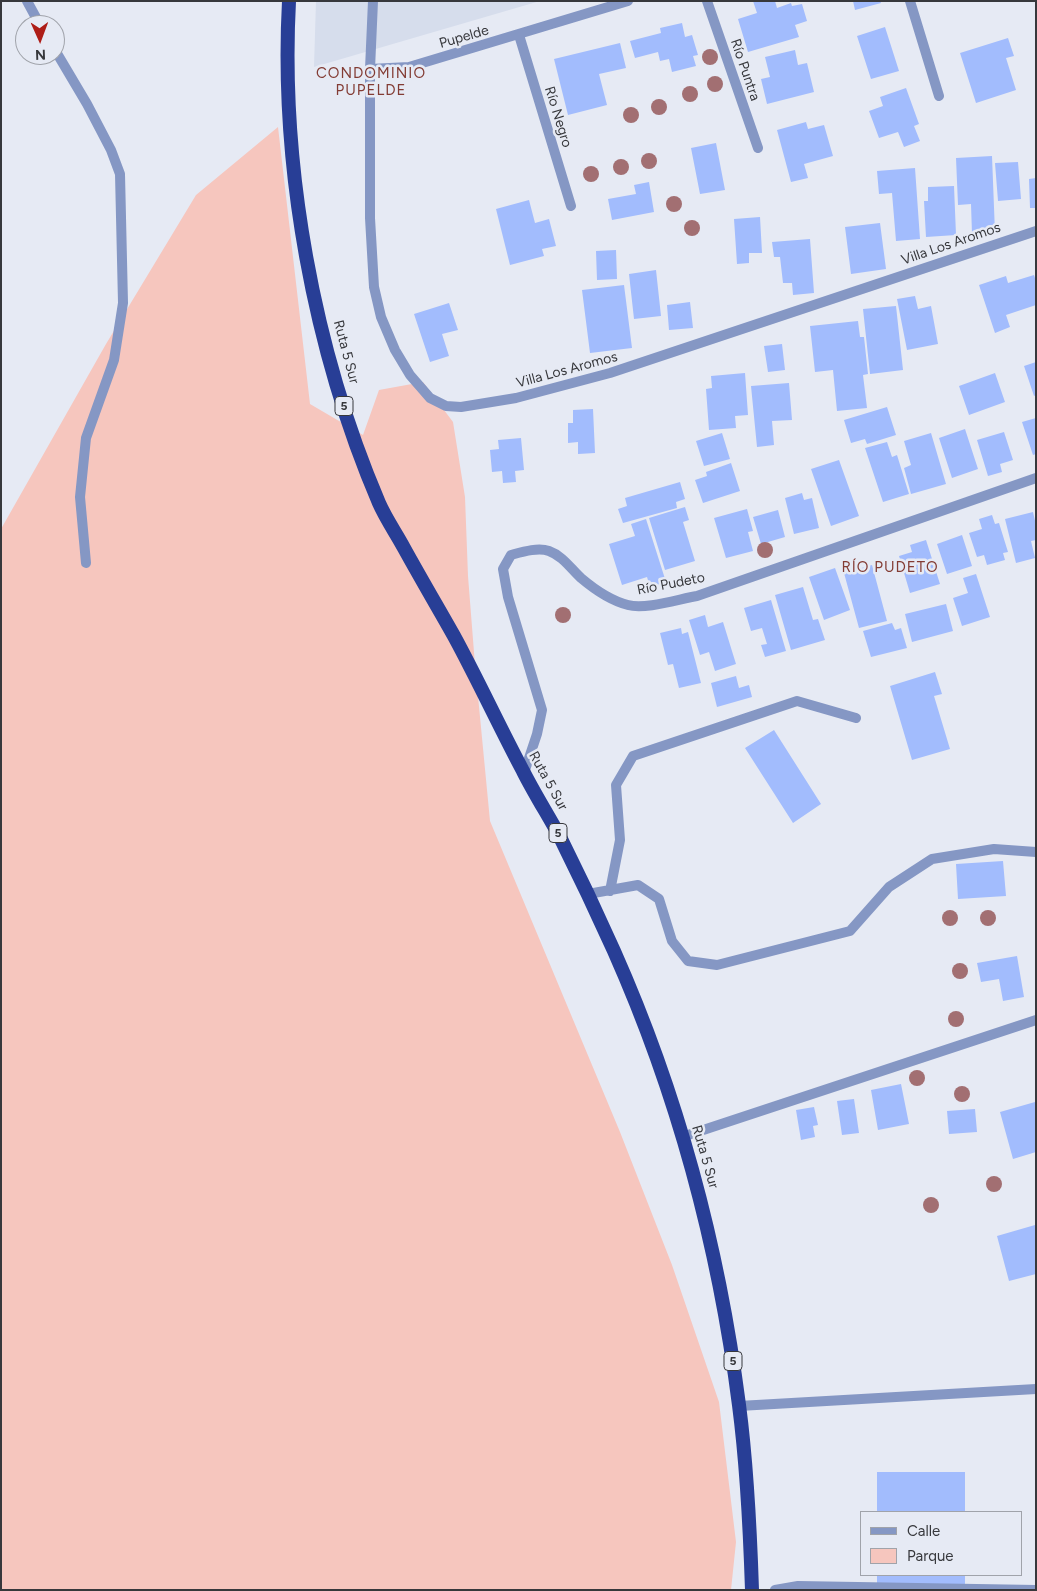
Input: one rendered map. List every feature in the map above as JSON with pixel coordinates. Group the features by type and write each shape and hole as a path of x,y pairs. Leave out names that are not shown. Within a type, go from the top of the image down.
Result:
{"highway":[{"name":"Ruta 5 Sur","path":"289,1 288,72 297,193 306,252 319,315 335,377 355,439 381,507 456,640 524,774 558,834 588,894 640,1014 682,1137 701,1203 716,1270 739,1406 750,1531 752,1590"}],"street":[{"path":"27,1 35,15"},
{"path":"370,68 373,1"},
{"name":"Pupelde","path":"370,68 409,67 628,1"},
{"name":"Río Puntra","path":"706,1 758,148"},
{"path":"910,1 940,96"},
{"name":"Río Negro","path":"519,35 570,206"},
{"path":"64,65 111,150 120,174 123,303 114,360 86,438 80,497 86,563"},
{"name":"Villa Los Aromos","path":"370,68 370,218 374,287 381,317 395,350 410,375 430,398 446,406 461,407 516,398 610,373 1036,230"},
{"name":"Río Pudeto","path":"524,774 538,734 542,710 508,597 503,569 511,555 529,551 548,550 563,558 581,578 604,594 629,606 653,605 697,596 1036,478"},
{"path":"610,891 620,840 616,785 633,756 797,701 856,718"},
{"path":"588,894 638,885 660,899 672,942 688,961 717,965 850,931 888,887 932,859 994,849 1036,852"},
{"path":"682,1137 1036,1020"},
{"path":"739,1406 1036,1389"},
{"path":"776,1590 798,1586 1036,1590"}],"shaded area":[{"path":"316,1 540,1 314,67"}],"green space":[{"path":"278,127 310,404 363,435 379,390 423,382 453,422 465,497 468,576 490,821 620,1132 672,1265 719,1402 736,1542 731,1590 1,1590 1,529 106,344 196,195"}],"building":[{"path":"753,1 775,1 777,8 791,3 792,6 802,4 807,21 795,25 799,37 748,52 738,19 757,13"},
{"path":"853,1 880,1 881,3 855,10"},
{"path":"682,23 685,37 692,35 698,55 693,56 696,66 672,72 669,59 660,61 658,52 635,58 630,41 661,33 660,28"},
{"path":"885,27 899,71 871,79 857,36"},
{"path":"1008,38 1014,56 1006,58 1016,90 976,103 960,53"},
{"path":"620,43 626,68 599,74 607,105 568,115 554,59"},
{"path":"795,50 798,65 807,63 814,92 767,104 761,79 770,77 765,57"},
{"path":"906,88 919,124 914,126 920,141 904,147 898,132 879,138 869,111 883,106 880,97"},
{"path":"806,122 808,129 824,125 833,156 804,164 808,178 791,182 777,130"},
{"path":"716,143 725,190 700,194 691,148"},
{"path":"992,156 995,233 972,234 971,204 958,205 956,158"},
{"path":"1018,162 1021,199 998,201 995,163"},
{"path":"915,168 920,239 896,241 892,193 879,194 877,171"},
{"path":"1036,178 1036,208 1030,208 1029,179"},
{"path":"649,182 654,212 612,220 608,199 636,194 634,185"},
{"path":"954,186 956,235 926,237 924,201 928,201 928,187"},
{"path":"529,200 535,223 549,219 556,246 542,249 544,256 510,265 496,209"},
{"path":"760,217 762,253 749,253 749,263 737,264 734,219"},
{"path":"880,223 886,269 851,274 845,227"},
{"path":"810,239 814,293 793,295 792,283 783,283 780,257 774,257 772,242"},
{"path":"616,250 617,279 597,280 596,251"},
{"path":"656,270 661,316 634,319 629,274"},
{"path":"1034,275 1036,281 1036,305 1006,315 1010,327 995,333 979,285 1006,276 1008,283"},
{"path":"624,285 632,348 590,353 582,290"},
{"path":"915,296 918,309 931,306 938,344 907,350 897,299"},
{"path":"690,302 693,328 669,330 667,305"},
{"path":"449,303 458,330 442,334 449,356 430,362 414,314"},
{"path":"896,306 903,370 870,374 863,309"},
{"path":"858,321 860,337 864,337 868,374 863,375 867,408 837,411 833,370 815,372 810,326"},
{"path":"782,344 785,370 768,372 764,346"},
{"path":"1036,362 1036,395 1034,396 1024,366"},
{"path":"745,373 748,415 735,416 736,428 709,430 706,389 712,388 711,376"},
{"path":"995,373 1005,402 969,415 959,386"},
{"path":"789,383 792,420 772,421 774,445 757,447 751,386"},
{"path":"887,407 896,435 867,444 865,439 851,443 844,420"},
{"path":"593,409 595,453 578,454 578,442 568,443 568,423 573,423 573,410"},
{"path":"1036,418 1036,454 1033,455 1022,422"},
{"path":"965,429 978,469 952,478 939,438"},
{"path":"1004,432 1013,460 1000,464 1002,472 988,476 977,440"},
{"path":"722,433 730,459 704,466 696,441"},
{"path":"931,433 946,484 911,494 904,468 911,465 904,441"},
{"path":"521,438 524,470 515,471 516,482 503,483 502,471 492,472 490,450 499,449 498,440"},
{"path":"887,442 892,457 897,455 909,494 883,502 865,448"},
{"path":"839,460 859,516 831,526 811,469"},
{"path":"731,463 740,491 703,503 695,480 707,476 706,472"},
{"path":"680,482 685,499 676,502 677,508 623,523 618,509 627,506 625,498"},
{"path":"802,493 804,500 812,498 819,528 794,534 785,498"},
{"path":"685,507 689,520 683,522 695,561 665,570 649,518"},
{"path":"747,509 753,531 748,532 753,551 726,558 714,518"},
{"path":"778,510 785,537 761,544 753,517"},
{"path":"1033,512 1036,525 1036,540 1031,541 1035,558 1016,563 1005,519"},
{"path":"992,515 995,524 999,523 1008,552 1003,553 1005,560 987,565 984,555 977,557 969,533 982,529 979,519"},
{"path":"646,519 666,582 650,587 647,577 622,585 609,544 635,536 631,524"},
{"path":"962,535 972,566 947,574 937,544"},
{"path":"926,540 940,584 910,593 899,556 912,552 910,545"},
{"path":"872,565 887,621 859,628 844,573"},
{"path":"835,568 850,610 824,620 809,577"},
{"path":"976,574 990,617 962,626 953,598 968,593 963,578"},
{"path":"803,587 813,620 818,619 825,640 791,650 775,595"},
{"path":"771,600 786,651 765,657 761,645 767,644 762,628 751,631 744,608"},
{"path":"946,604 953,631 912,642 905,614"},
{"path":"705,615 708,627 723,622 736,664 715,671 709,652 700,655 689,620"},
{"path":"892,623 895,630 901,628 907,648 871,657 863,631"},
{"path":"681,628 682,634 688,632 701,683 679,688 673,664 668,665 660,633"},
{"path":"935,672 942,694 934,696 950,749 912,760 890,686"},
{"path":"736,676 739,688 749,685 752,697 717,707 711,683"},
{"path":"774,730 821,804 793,823 745,748"},
{"path":"1003,861 1006,896 958,899 956,864"},
{"path":"1017,956 1024,997 1003,1001 999,979 981,982 977,963"},
{"path":"901,1084 909,1124 878,1130 871,1090"},
{"path":"854,1099 859,1133 842,1135 837,1101"},
{"path":"1035,1102 1036,1152 1013,1159 1000,1112"},
{"path":"814,1107 818,1125 813,1126 815,1137 801,1140 796,1110"},
{"path":"975,1109 977,1132 949,1134 947,1111"},
{"path":"1035,1225 1036,1274 1009,1281 997,1236"},
{"path":"877,1472 965,1472 965,1511 877,1511"},
{"path":"877,1576 965,1576 965,1586 877,1586"}],"district":[{"name":"CONDOMINIO PUPELDE","path":"371,82"},
{"name":"RÍO PUDETO","path":"890,568"}]}
